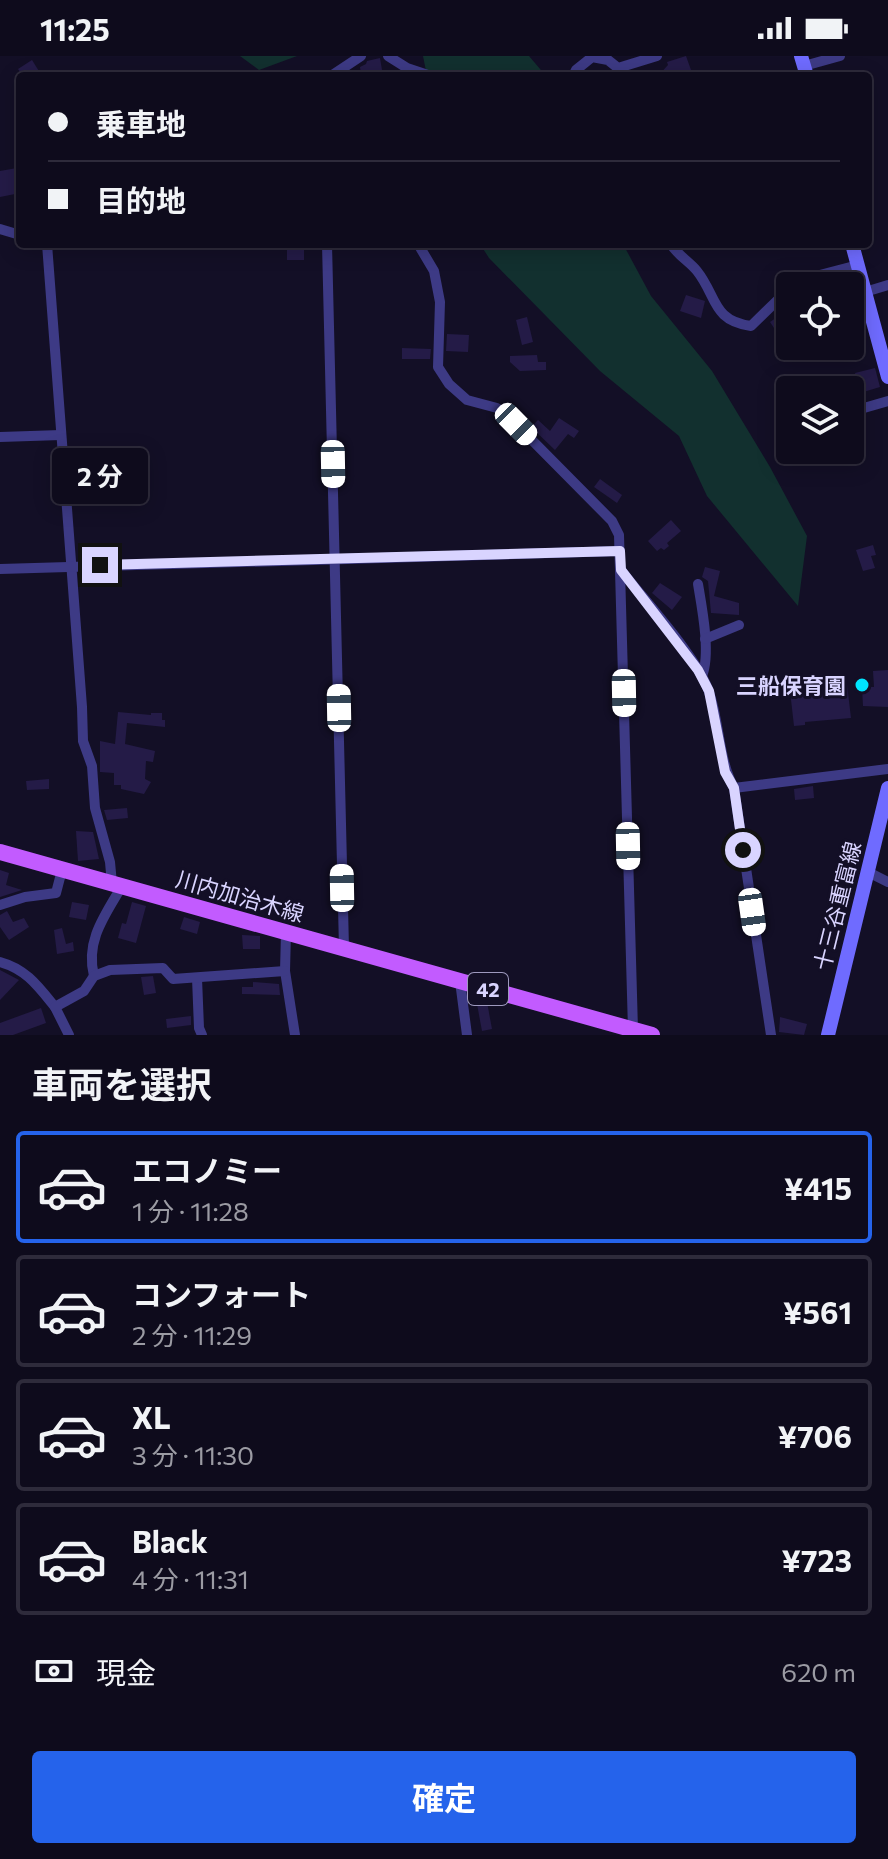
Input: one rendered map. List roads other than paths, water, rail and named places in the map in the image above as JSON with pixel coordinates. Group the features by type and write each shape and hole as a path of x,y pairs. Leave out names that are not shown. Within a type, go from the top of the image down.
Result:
{"main road":[{"path":"853,248 888,377"},
{"name":"十三谷重富線","path":"828,1035 888,788"},
{"name":"川内加治木線","path":"0,852 652,1035"}],"street":[{"path":"337,72 361,56"},
{"path":"388,56 419,72"},
{"path":"575,72 592,57 608,60 618,68 657,56"},
{"path":"804,66 840,56"},
{"path":"47,248 83,741 92,766 95,808 117,885 96,931 90,959 94,976"},
{"path":"327,248 344,948"},
{"path":"420,248 434,271 440,302 438,367 449,384 467,400 497,408 516,424 612,521 619,535 633,1030"},
{"path":"675,248 698,272 719,312 737,324 751,326 776,302"},
{"path":"831,272 858,265"},
{"path":"865,292 888,285"},
{"path":"864,408 888,401"},
{"path":"0,437 61,435"},
{"path":"0,569 620,551"},
{"path":"621,570 702,676 709,691 725,772 734,788 771,1035"},
{"path":"698,584 705,639 702,676"},
{"path":"705,639 739,625"},
{"path":"734,788 888,769"},
{"path":"0,905 25,897 56,893 62,870"},
{"path":"868,872 888,882"},
{"path":"286,932 285,971 295,1035"},
{"path":"0,962 17,966 33,979 55,1007 69,1035"},
{"path":"55,1007 84,991 94,976 110,970 163,968 173,979 285,971"},
{"path":"197,978 202,1035"},
{"path":"460,981 467,1035"}],"place":[{"name":"三船保育園","path":"862,685"}]}
